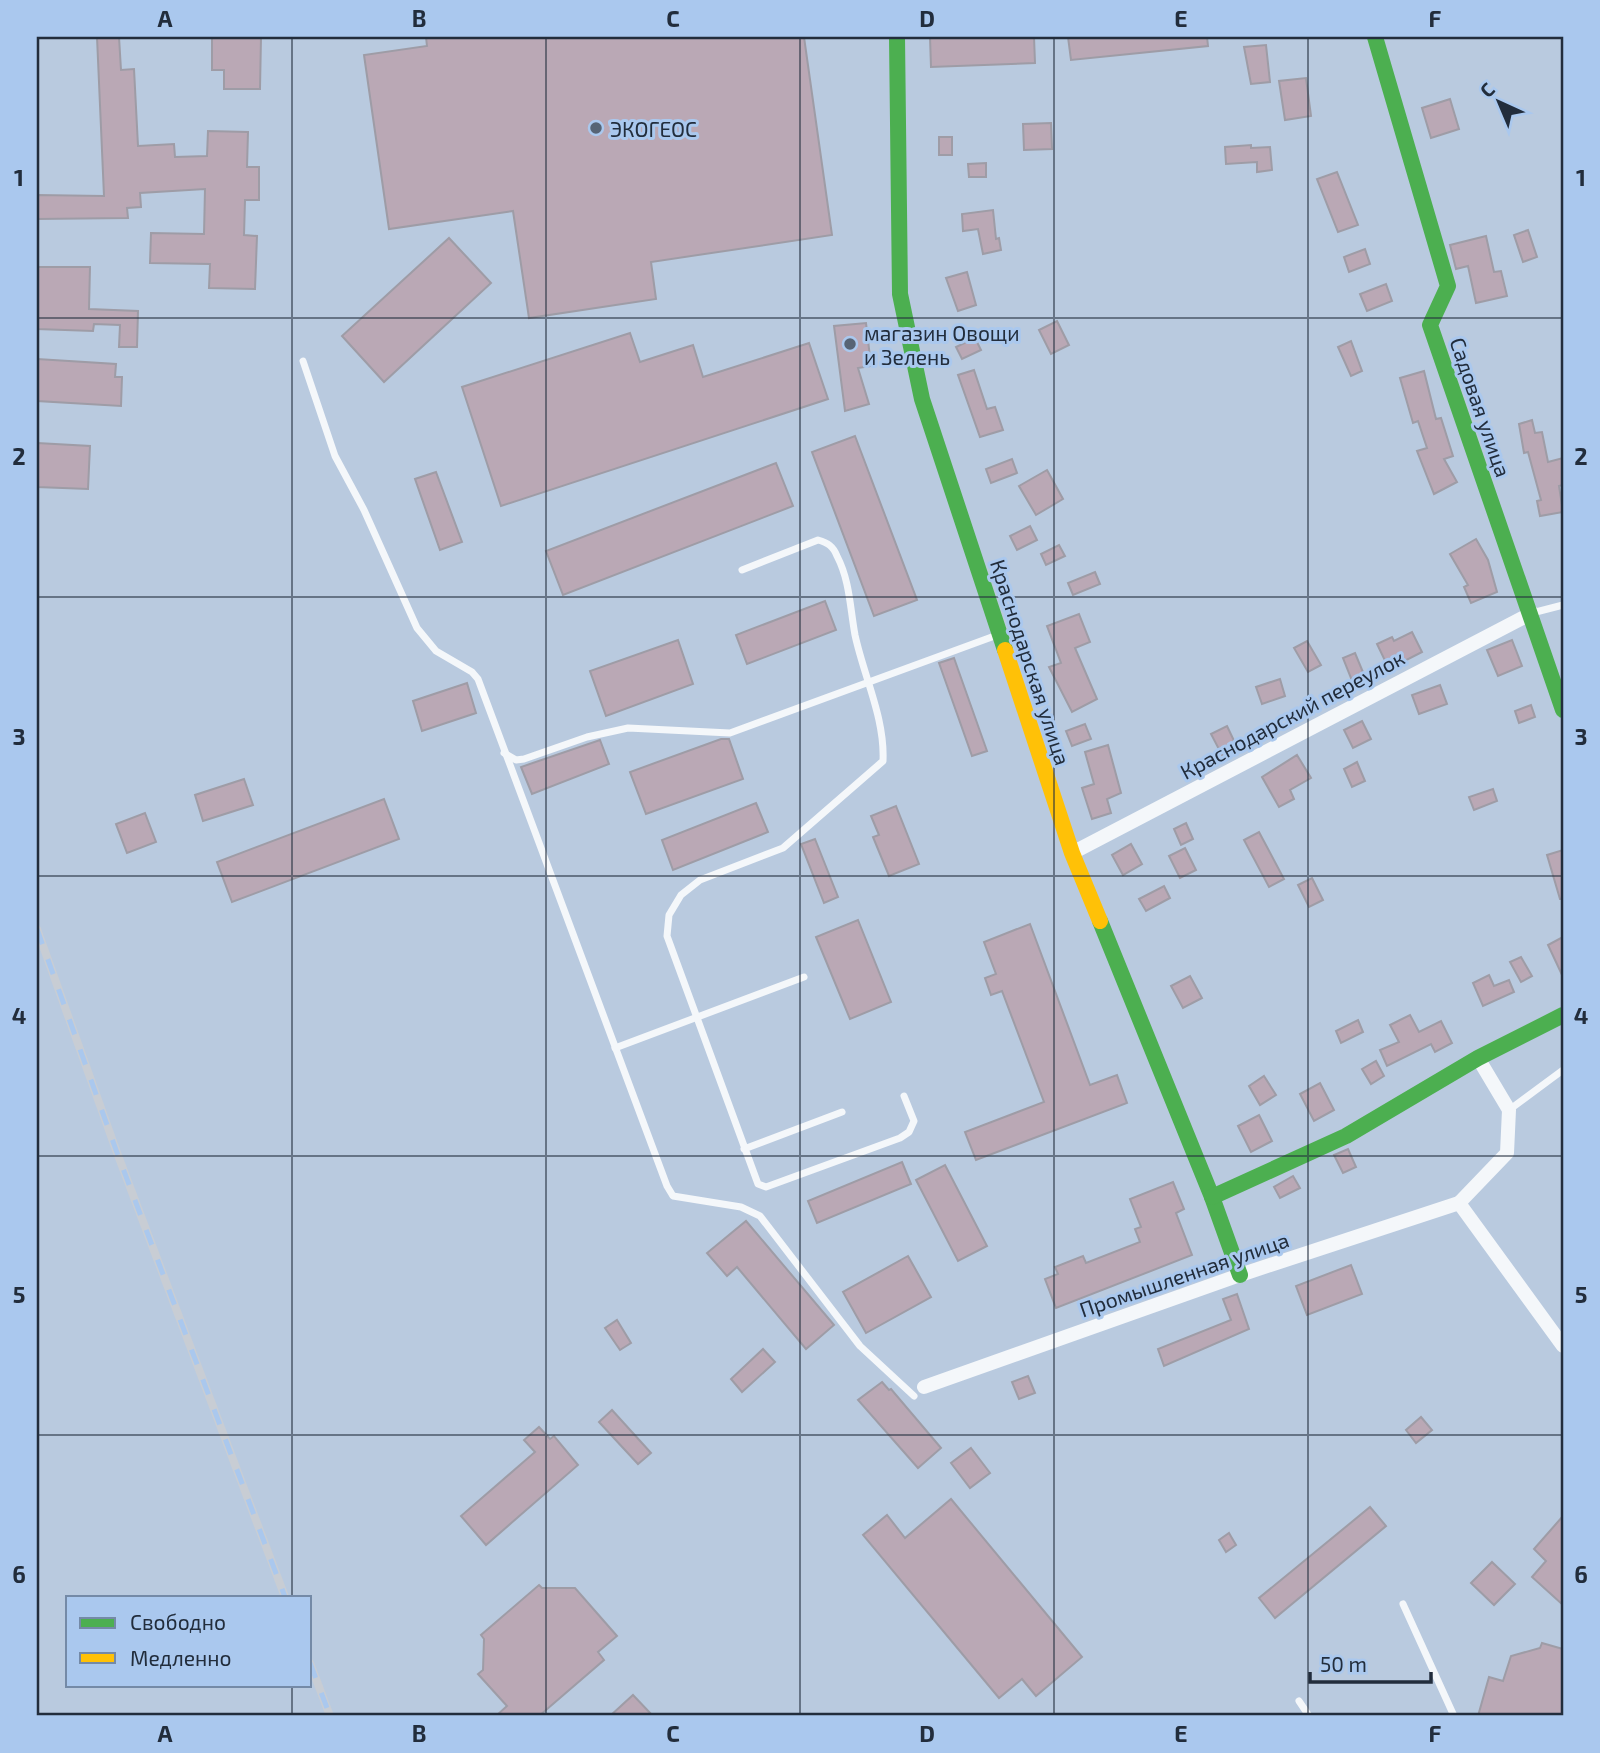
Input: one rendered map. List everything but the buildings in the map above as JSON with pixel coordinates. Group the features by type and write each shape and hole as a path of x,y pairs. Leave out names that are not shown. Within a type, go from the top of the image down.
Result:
{"street":[{"name":"Краснодарская улица","path":"897,37 900,294 922,399 1072,853 1212,1197 1240,1275"},
{"name":"Садовая улица","path":"1375,37 1448,286 1430,325 1532,613 1563,710"},
{"name":"Краснодарский переулок","path":"1072,853 1532,613"},
{"path":"1212,1197 1346,1136 1478,1058 1563,1016"},
{"path":"1478,1058 1509,1110 1507,1153 1460,1203 1563,1346"},
{"name":"Промышленная улица","path":"919,1392 1240,1275 1460,1203"}],"lane":[{"path":"303,361 335,456 364,510 417,628 436,650 478,679 503,753 673,1196 741,1207 760,1216 860,1346 919,1392"},
{"path":"742,570 818,540 829,543 838,556 852,604 855,633 884,742 883,761 783,848 700,880 681,895 668,915 667,936 758,1184 766,1186 900,1138 909,1132 914,1121 904,1096"},
{"path":"1532,613 1563,605"},
{"path":"503,753 516,760 524,759 587,737 628,728 730,733 1000,634"},
{"path":"615,1048 804,977"},
{"path":"1509,1110 1563,1070"},
{"path":"744,1149 842,1112"},
{"path":"1403,1604 1454,1716"},
{"path":"1299,1701 1309,1716"}],"railway":[{"path":"37,929 116,1150 285,1596"},
{"path":"312,1668 330,1716"}],"traffic: fast":[{"path":"897,37 900,294 922,399 1005,650"},
{"path":"1375,37 1448,286 1430,325 1563,710"},
{"path":"1100,921 1212,1197 1240,1275"},
{"path":"1212,1197 1346,1136 1478,1058 1563,1015"}],"traffic: slow":[{"path":"1005,650 1072,853 1100,921"}],"place":[{"name":"ЭКОГЕОС","path":"596,128"},
{"name":"магазин Овощи и Зелень","path":"850,344"}]}
